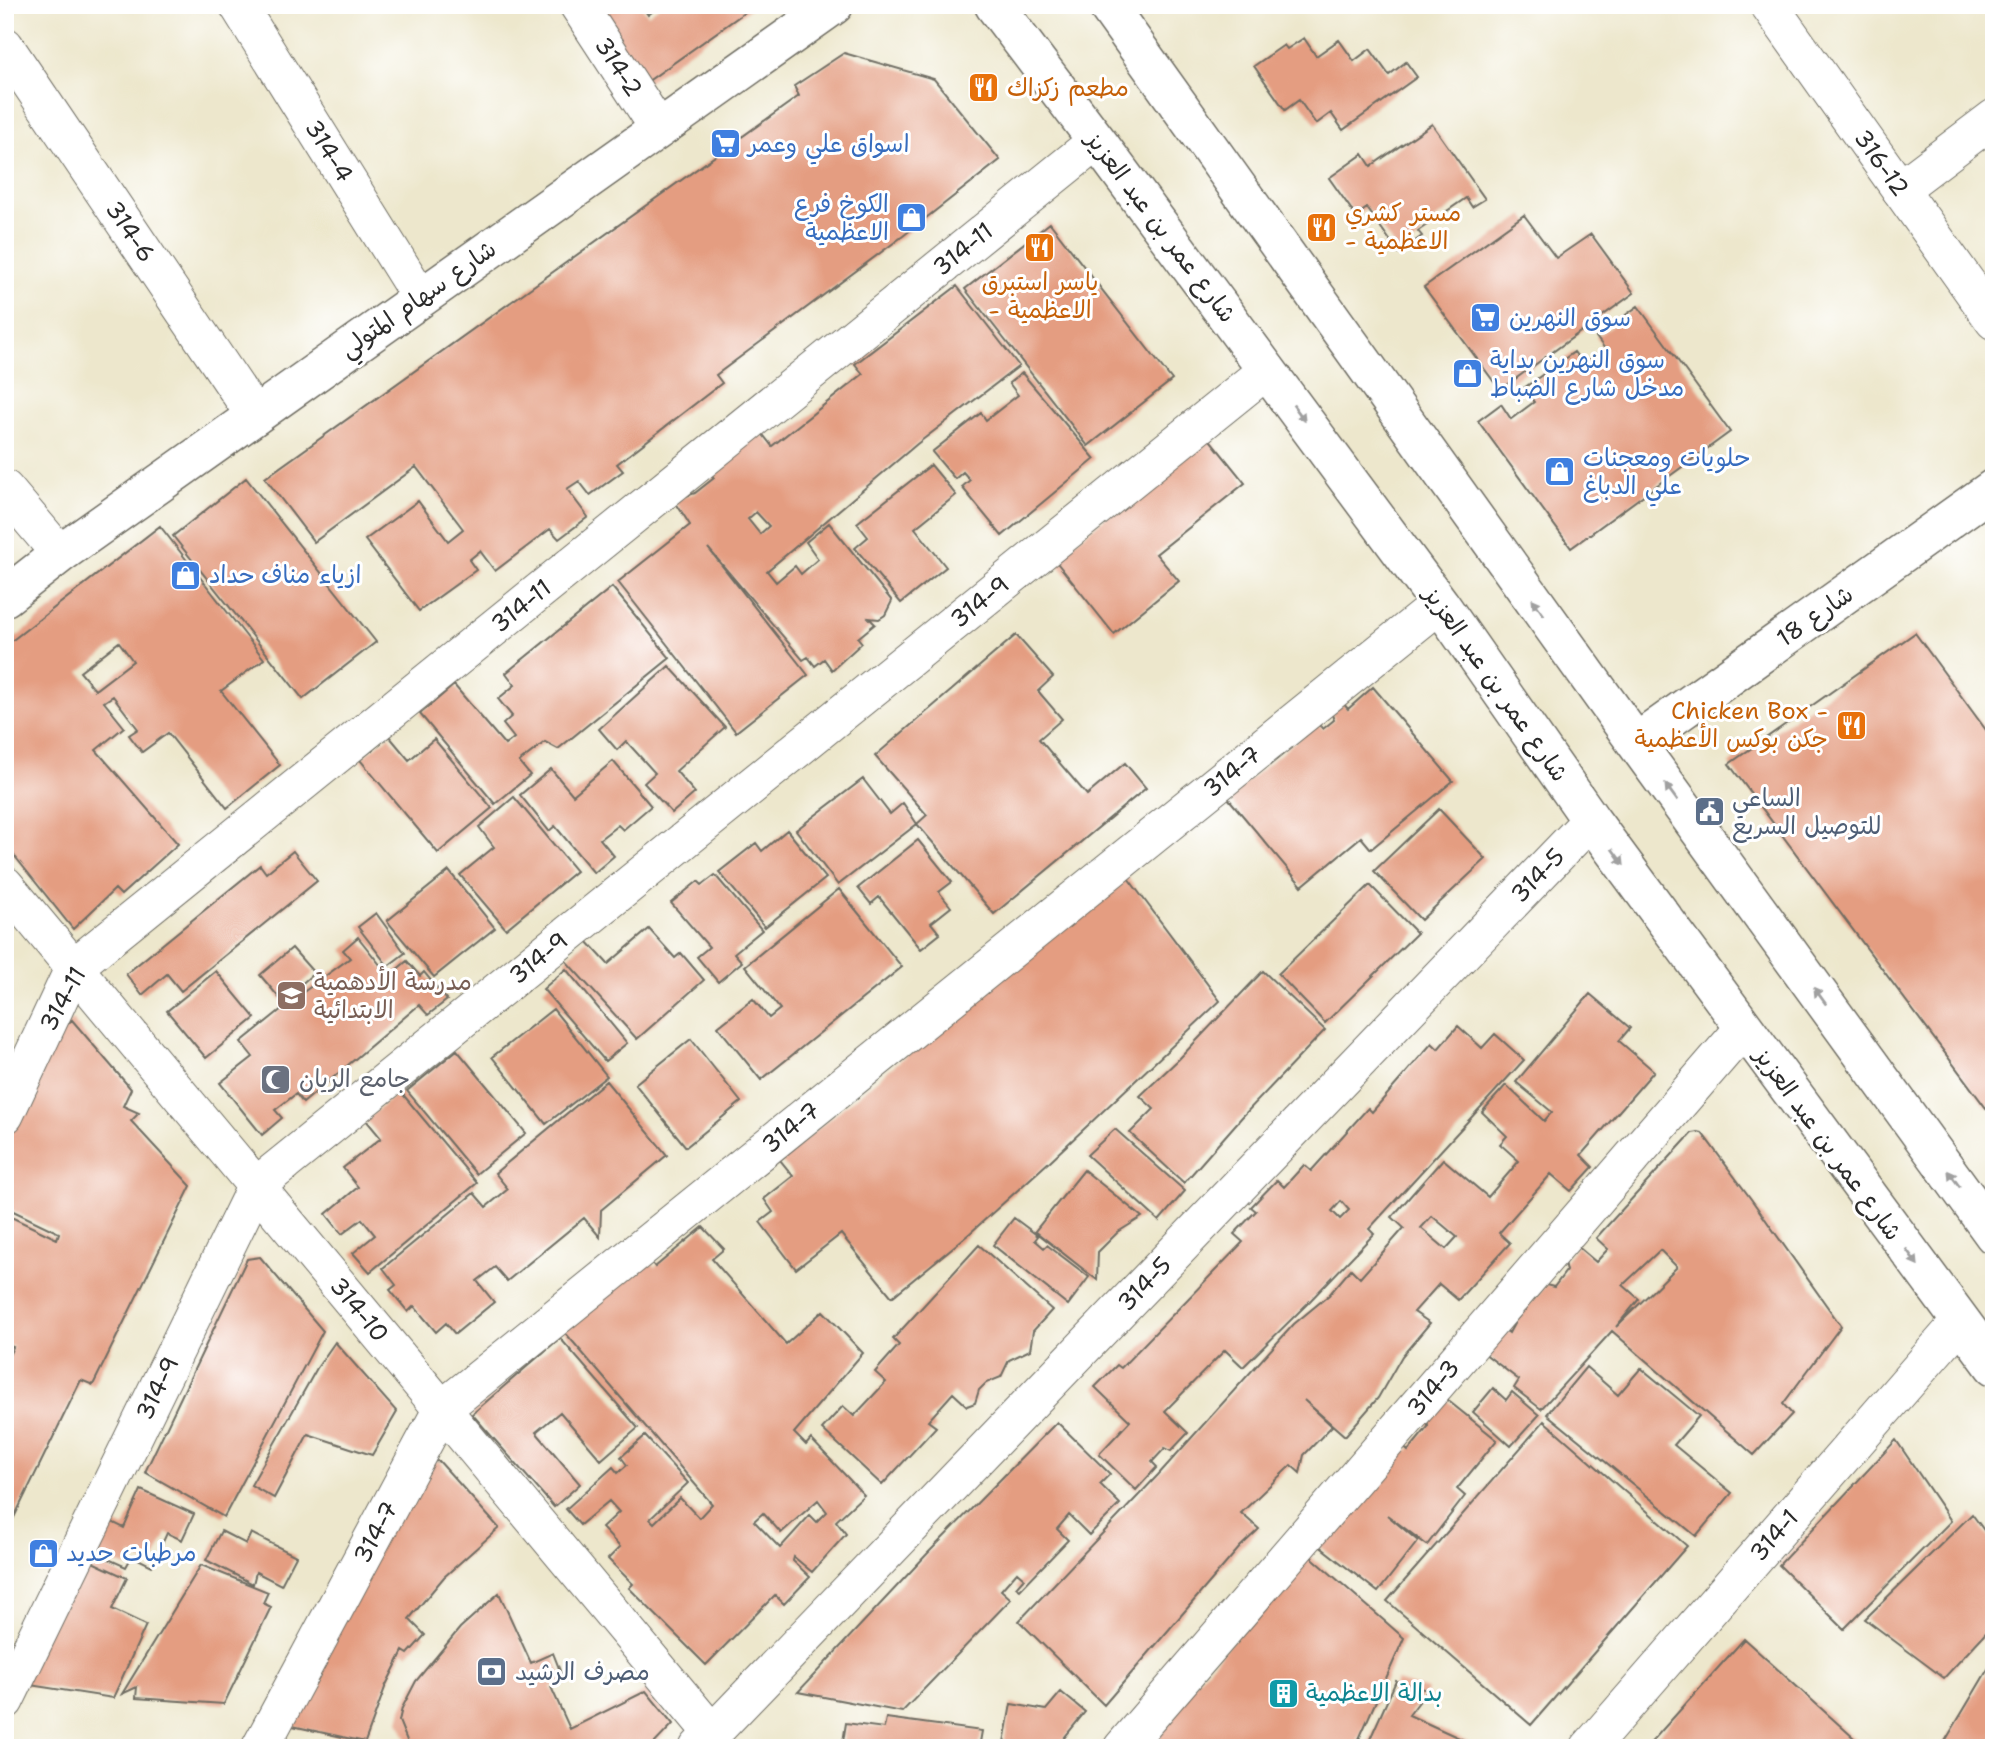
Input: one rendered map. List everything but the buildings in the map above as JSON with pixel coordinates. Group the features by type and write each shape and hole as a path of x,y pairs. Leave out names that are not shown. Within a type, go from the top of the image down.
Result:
{"street":[{"name":"314-4","path":"239,5 420,297"},
{"name":"314-2","path":"578,5 659,129"},
{"name":"شارع سهام المتولي","path":"5,597 60,554 834,5"},
{"name":"شارع عمر بن عبد العزيز","path":"994,5 1440,604 1591,820 1994,1366"},
{"path":"1107,5 1636,743 1989,1217"},
{"name":"316-12","path":"1769,5 1994,321"},
{"name":"314-6","path":"5,46 255,416"},
{"path":"1900,189 1994,118"},
{"name":"314-11","path":"5,1115 74,967 1097,141"},
{"name":"314-9","path":"5,1701 256,1186 1267,370"},
{"name":"شارع 18","path":"1636,743 1994,488"},
{"path":"5,489 60,554"},
{"name":"314-7","path":"260,1748 442,1409 1440,604"},
{"name":"314-5","path":"705,1740 1591,820"},
{"name":"314-10","path":"5,885 442,1409 705,1740"},
{"name":"314-3","path":"1122,1748 1743,1029"},
{"name":"314-1","path":"1588,1748 1960,1322"}],"place":[{"name":"مطعم زكزاك","path":"984,88"},
{"name":"اسواق علي وعمر","path":"725,144"},
{"name":"الكوخ فرع الاعظمية","path":"912,218"},
{"name":"مستر كشري - الاعظمية","path":"1322,227"},
{"name":"ياسر استبرق - الاعظمية","path":"1040,248"},
{"name":"سوق النهرين","path":"1486,318"},
{"name":"سوق النهرين بداية مدخل شارع الضباط","path":"1467,374"},
{"name":"حلويات ومعجنات علي الدباغ","path":"1560,472"},
{"name":"ازياء مناف حداد","path":"186,575"},
{"name":"Chicken Box - جكن بوكس الأعظمية","path":"1851,725"},
{"name":"الساعي للتوصيل السريع","path":"1709,812"},
{"name":"مدرسة الأدهمية الابتدائية","path":"291,996"},
{"name":"جامع الريان","path":"276,1079"},
{"name":"مرطبات حديد","path":"43,1553"},
{"name":"مصرف الرشيد","path":"492,1672"},
{"name":"بدالة الاعظمية","path":"1283,1693"}]}
